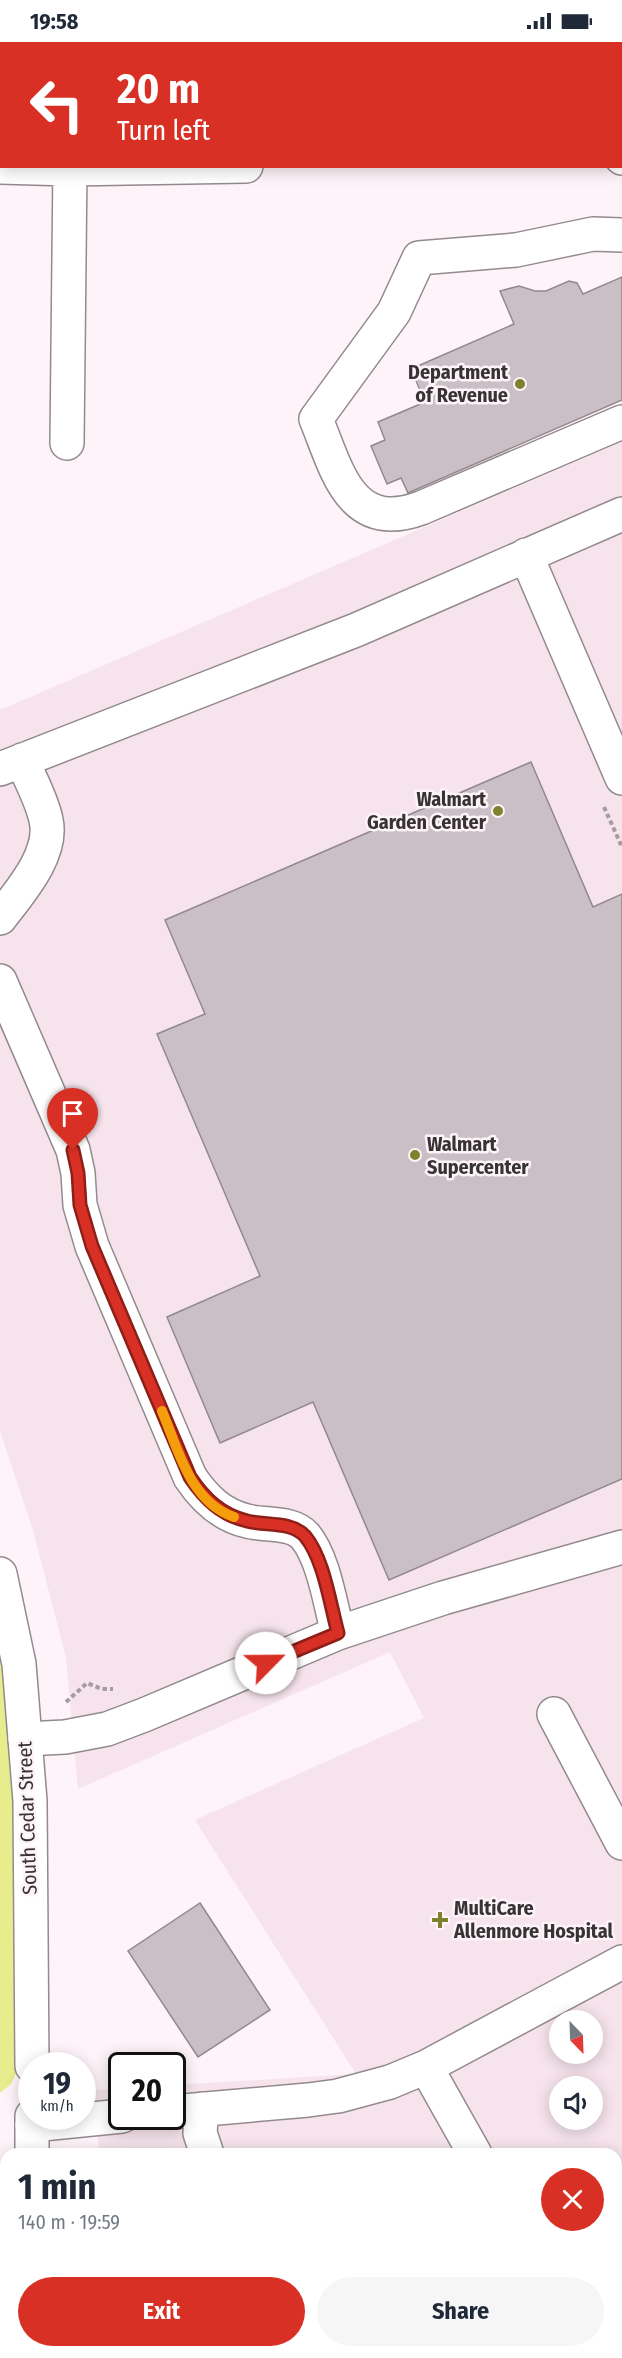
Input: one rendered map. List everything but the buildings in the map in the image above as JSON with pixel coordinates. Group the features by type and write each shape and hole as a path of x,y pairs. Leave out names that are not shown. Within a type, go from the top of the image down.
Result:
{"main road":[{"path":"67,442 70,168"},
{"path":"622,236 593,234 516,250 419,258 394,312 316,419 344,486 357,502 381,513 412,512 622,422"},
{"path":"0,918 33,874 46,844 47,822 11,764 356,630 622,514"},
{"path":"526,555 622,778"},
{"path":"0,981 73,1150 78,1173 80,1205 92,1246 190,1477 203,1497 227,1514 247,1521 289,1527 303,1534 316,1553 338,1633"},
{"path":"25,1739 65,1737 108,1729 338,1633 444,1598 622,1547"},
{"name":"South Cedar Street","path":"0,1574 19,1664 30,1801 32,2052"},
{"path":"554,1714 622,1843"},
{"path":"205,2148 200,2133 187,2110 338,2096 390,2082 426,2067 622,1962"},
{"path":"426,2067 472,2148"},
{"path":"32,2132 108,2118"}],"shaded area":[{"path":"622,442 622,2148 99,2148 96,2090 108,2090 108,2130 186,2130 186,2084 356,2074 195,1820 424,1718 390,1652 78,1789 66,1658 33,1530 0,1431 0,710"}],"green space":[{"path":"0,1574 31,2042 26,2052 18,2052 18,2069 11,2084 0,2093"}],"slow traffic":[{"path":"162,1411 190,1477 203,1497 234,1517"}],"place":[{"name":"Department of Revenue","path":"520,384"},
{"name":"Walmart Garden Center","path":"498,811"},
{"name":"Walmart Supercenter","path":"415,1155"},
{"name":"MultiCare Allenmore Hospital","path":"440,1920"}],"route":[{"path":"73,1150 78,1173 80,1205 92,1246 190,1477 203,1497 227,1514 247,1521 289,1527 303,1534 316,1553 338,1633 266,1663"}]}
